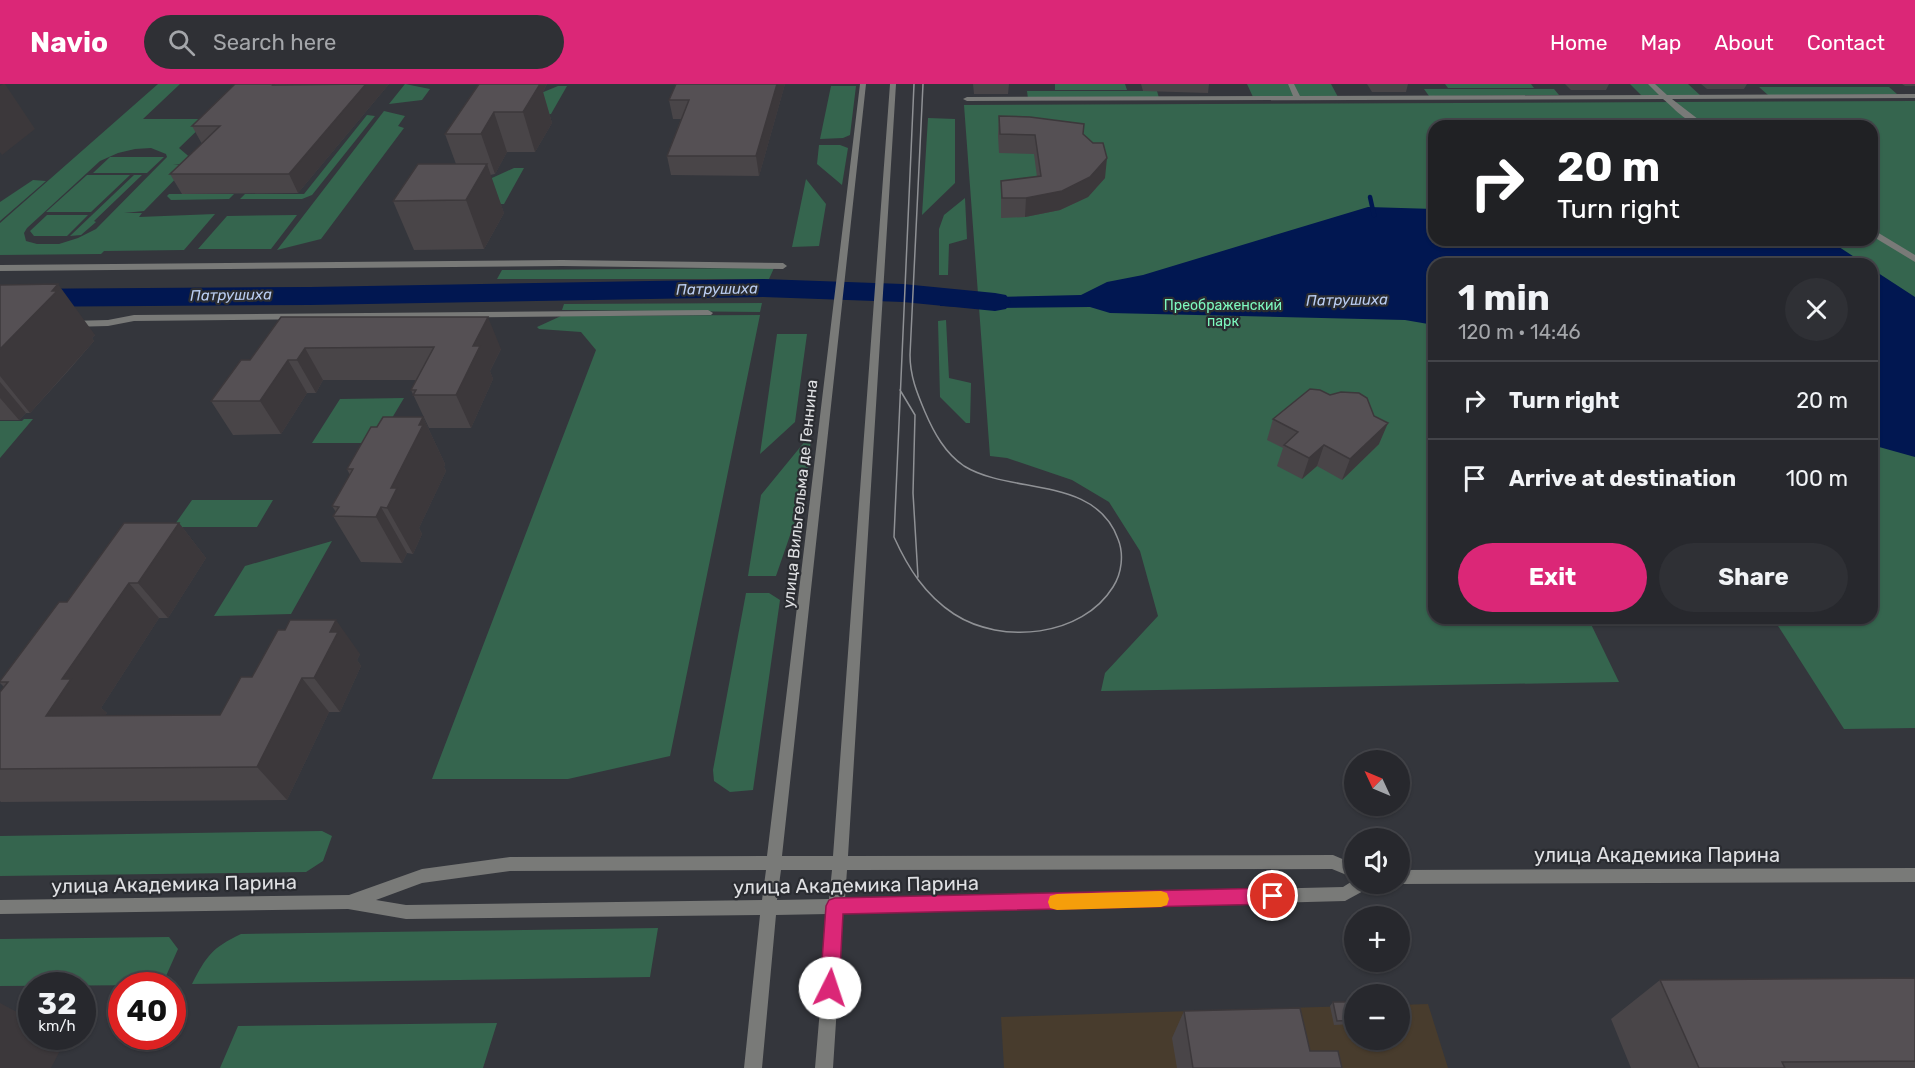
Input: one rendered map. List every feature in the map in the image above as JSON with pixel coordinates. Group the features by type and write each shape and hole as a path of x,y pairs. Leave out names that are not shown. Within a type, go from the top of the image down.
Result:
{"street":[{"name":"улица Вильгельма де Геннина","path":"753,1068 769,907 776,863 863,84"},
{"path":"824,1068 893,84"},
{"path":"1291,84 1298,98"},
{"path":"1651,84 1665,98 1695,120"},
{"path":"967,99 1915,96"},
{"path":"1878,236 1915,259"},
{"path":"0,268 562,263 783,266"},
{"path":"56,324 100,324 134,318 708,313"},
{"name":"улица Академика Парина","path":"348,902 422,876 510,864 1333,862 1344,867"},
{"name":"улица Академика Парина","path":"1410,877 1915,875"},
{"name":"улица Академика Парина","path":"0,907 348,902 406,912 835,906 1345,894"}],"shaded area":[{"path":"1428,1004 1448,1068 1004,1068 1001,1017 1344,1006 1344,1050 1410,1050 1410,1005"}],"green space":[{"path":"158,84 180,84 143,119 209,119 179,148 193,160 190,163 173,165 189,165 144,211 124,213 142,213 139,217 215,214 184,250 0,255 0,223","holes":["151,148 166,154 167,157 96,229 59,244 37,244 26,241 24,233 27,228 100,161 118,153"]},
{"path":"405,84 430,89 422,100 389,104"},
{"path":"1055,84 1125,84 1127,90 1055,90"},
{"path":"1247,84 1331,84 1338,97 1253,97"},
{"path":"1445,84 1531,84 1534,88 1448,88"},
{"path":"1630,84 1688,84 1701,96 1643,97"},
{"path":"558,86 567,86 551,114 499,115 529,98"},
{"path":"831,86 856,86 850,135 843,138 820,139"},
{"path":"1759,87 1889,87 1897,94 1768,95"},
{"path":"1424,89 1554,89 1559,95 1429,96"},
{"path":"1027,91 1157,91 1159,98 1028,99"},
{"name":"Преображенский парк","path":"1915,101 1915,728 1844,729 1777,624 1878,624 1878,258 1428,258 1428,624 1591,624 1619,682 1101,691 1105,673 1158,616 1140,551 1109,502 1072,480 1007,458 990,456 964,105"},
{"path":"384,111 405,116 398,126 404,128 321,239 277,250"},
{"path":"367,115 375,116 312,195 302,199 240,199 245,194 304,194"},
{"path":"928,118 955,119 955,183 922,215"},
{"path":"819,145 840,145 848,148 842,185 817,164"},
{"path":"110,157 164,157 147,173 93,173"},
{"path":"514,168 524,168 504,204 445,205 481,183"},
{"path":"87,175 130,175 91,212 46,212"},
{"path":"134,175 142,175 81,235 70,236"},
{"path":"806,179 826,204 819,246 792,247"},
{"path":"33,180 46,181 0,221 0,202"},
{"path":"169,194 234,194 229,199 171,200 167,196"},
{"path":"965,198 967,239 949,244 948,275 939,275 939,229 944,215"},
{"path":"47,215 88,215 67,236 34,236 30,231"},
{"path":"297,215 271,249 198,249 227,216"},
{"path":"774,268 769,279 497,279 502,270"},
{"path":"762,303 760,312 562,310 564,304"},
{"path":"760,315 670,756 568,779 432,779 596,350 581,332 537,327 561,316"},
{"path":"946,320 949,378 971,383 970,423 966,423 940,397 938,321"},
{"path":"777,334 807,334 795,422 760,454"},
{"path":"404,398 377,443 312,443 340,399"},
{"path":"33,419 0,458 0,421 22,421"},
{"path":"811,438 806,489 776,576 748,576 761,495 806,440"},
{"path":"192,500 273,500 257,527 173,527"},
{"path":"332,541 291,614 214,616 245,566"},
{"path":"746,593 769,593 780,600 753,790 730,792 714,781 713,770"},
{"path":"322,831 332,836 323,861 306,872 0,876 0,836"},
{"path":"658,928 650,977 192,984 211,953 241,934"},
{"path":"169,937 178,949 168,972 108,972 108,985 96,985 96,972 18,972 18,986 0,986 0,939"},
{"path":"497,1023 483,1068 220,1068 238,1026"}],"water":[{"path":"1368,207 1428,209 1428,246 1838,246 1856,258 1428,258 1428,324 1405,320 1110,313 1090,307 940,306 940,292 994,297 1081,295 1107,282 1143,275"},
{"path":"1878,273 1915,297 1915,457 1878,447"}],"building":[{"path":"235,84 366,84 289,174 170,174 220,126 192,126"},
{"path":"479,84 540,84 523,112 494,112 481,134 445,134"},
{"path":"676,84 777,84 756,156 667,156 689,100 669,100"},
{"path":"999,116 1030,117 1084,124 1083,134 1093,143 1103,143 1107,158 1090,177 1062,191 1026,198 1002,198 1001,181 1041,176 1035,135 1000,134"},
{"path":"418,164 487,164 466,200 393,201"},
{"path":"58,284 52,291 57,291 0,349 0,285"},
{"path":"281,317 488,317 473,346 480,346 456,395 413,395 416,390 411,390 434,347 305,348 297,360 288,360 260,401 211,401 241,360 250,360"},
{"path":"1310,389 1320,390 1330,395 1341,392 1359,393 1367,398 1374,416 1388,423 1350,459 1324,445 1309,458 1284,445 1298,432 1273,419"},
{"path":"383,417 423,417 419,425 423,425 391,488 397,488 387,508 381,507 376,517 333,516 339,507 332,506 353,469 347,469 371,427 377,427"},
{"path":"124,523 179,523 138,583 129,583 62,679 71,679 46,716 220,715 241,677 252,677 278,630 285,630 290,620 336,620 330,632 338,632 314,678 302,678 257,767 0,769 0,692 8,682 0,681 59,602 67,602"},
{"path":"1915,978 1915,1061 1782,1062 1785,1068 1699,1068 1660,980"},
{"path":"1333,1002 1344,1002 1344,1021 1337,1021"},
{"path":"1300,1008 1310,1051 1338,1051 1342,1068 1193,1068 1184,1011"}],"waterway":[{"path":"1370,197 1374,215"},
{"name":"Патрушиха","path":"0,298 310,296 763,288 903,293 995,302"}],"tram line":[{"path":"900,391 914,84"},
{"path":"900,391 894,537 918,580 934,598 954,614 973,624 995,630 1017,632 1040,631 1062,626 1082,617 1099,604 1113,587 1120,570 1120,545 1107,519 1091,505 1072,495 1005,481 983,475 964,466 941,442 917,391 910,355 923,84"},
{"path":"900,391 915,415 913,493 918,577"}],"slow traffic":[{"path":"1057,902 1161,899"}],"route":[{"path":"830,988 835,906 1273,896"}]}
